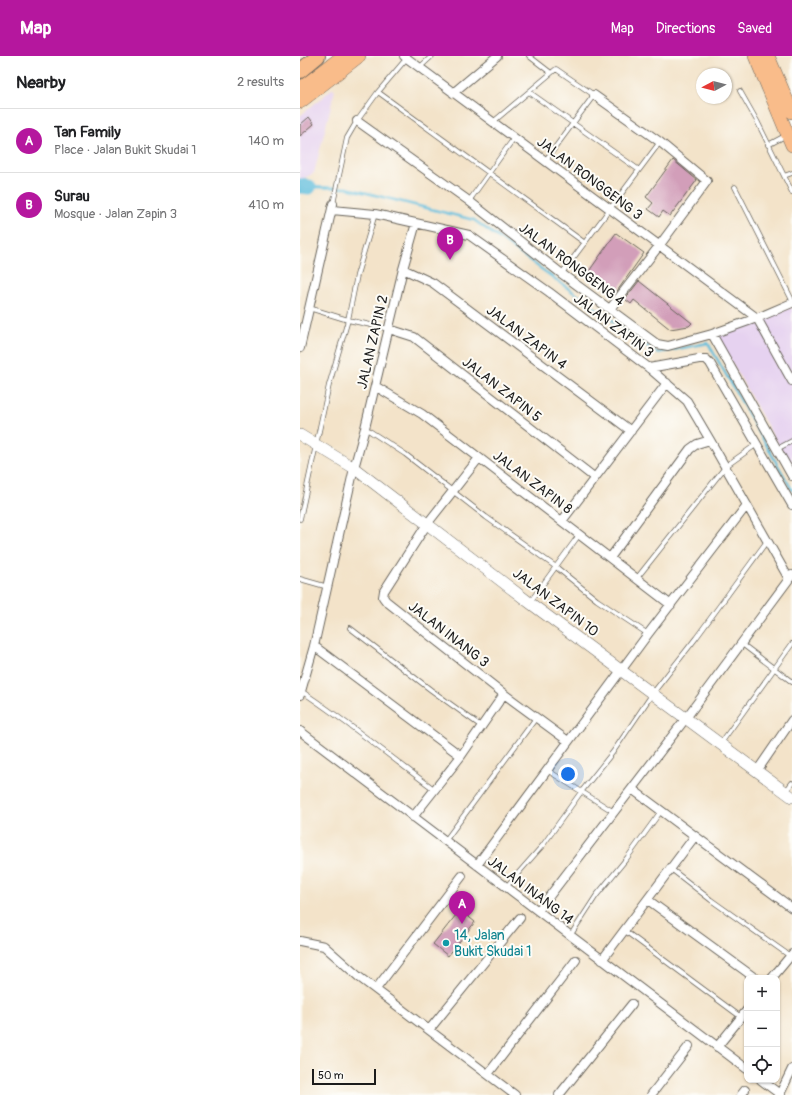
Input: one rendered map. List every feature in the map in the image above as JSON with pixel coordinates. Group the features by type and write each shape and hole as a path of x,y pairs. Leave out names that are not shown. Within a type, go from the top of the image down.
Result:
{"highway":[{"path":"300,71 318,56"}],"main road":[{"path":"300,89 343,56"},
{"path":"755,56 790,140"},
{"path":"768,56 792,112"},
{"path":"300,102 360,57"}],"street":[{"name":"JALAN RONGGENG 3","path":"397,56 405,57 757,318"},
{"path":"453,93 497,56"},
{"path":"594,95 660,142 707,181 610,309"},
{"name":"JALAN RONGGENG 4","path":"357,121 469,201 562,274 657,344 668,346 712,334 757,318 792,302"},
{"path":"300,348 333,207"},
{"name":"JALAN ZAPIN 3","path":"333,207 416,222 469,235 549,292 649,368 687,401 726,466 747,505 791,577"},
{"name":"JALAN ZAPIN 2","path":"301,693 328,587 354,468 416,222"},
{"name":"JALAN ZAPIN 4","path":"403,269 433,283 631,431"},
{"path":"757,318 792,381"},
{"name":"JALAN ZAPIN 5","path":"389,329 414,337 595,478"},
{"path":"712,334 792,476"},
{"path":"649,368 706,359 710,363 792,505"},
{"path":"562,521 667,383"},
{"name":"JALAN ZAPIN 8","path":"375,386 422,414 671,604"},
{"name":"JALAN ZAPIN 10","path":"300,435 354,468 530,603 757,771 790,791"},
{"path":"610,558 690,448 710,440"},
{"path":"428,524 479,458"},
{"path":"477,865 648,634 747,505"},
{"name":"JALAN INANG 3","path":"428,524 384,591 383,597 386,601 504,694 568,741"},
{"path":"538,912 742,644 791,577"},
{"path":"314,646 460,756"},
{"path":"413,817 460,756 504,694"},
{"path":"757,771 792,720"},
{"name":"JALAN INANG 14","path":"300,731 744,1068"},
{"path":"632,789 792,908"},
{"path":"602,960 695,836"},
{"path":"376,989 462,876"},
{"path":"648,900 751,975"},
{"path":"429,1030 520,918"},
{"path":"300,941 324,946 376,989 515,1095"},
{"path":"774,975 791,955"},
{"path":"488,1074 576,960"},
{"path":"559,1095 632,1004"},
{"path":"717,1047 746,1011"},
{"path":"650,1095 689,1046"},
{"path":"765,1083 780,1095 792,1068"}],"lane":[{"path":"419,68 432,56"},
{"path":"530,56 551,73"},
{"path":"333,207 347,138 357,121 405,57"},
{"path":"492,122 556,69 594,95 545,161"},
{"path":"740,91 757,121 792,192"},
{"path":"378,92 585,243"},
{"path":"529,92 639,170"},
{"path":"469,201 514,138"},
{"path":"768,145 790,140"},
{"path":"562,274 660,142"},
{"path":"784,176 792,173"},
{"path":"735,186 792,302"},
{"path":"300,519 329,385 348,320 357,275 375,214"},
{"path":"309,308 348,320 389,329"},
{"path":"365,428 404,454 486,517 556,567 597,600 648,634"},
{"path":"777,450 792,441"},
{"path":"637,578 726,466 757,444"},
{"path":"530,603 579,534"},
{"path":"506,887 543,845 581,792 613,752 653,693 696,638 768,540"},
{"path":"300,579 328,587"},
{"path":"350,628 481,726"},
{"path":"742,644 792,682"},
{"path":"720,743 792,644"},
{"path":"301,693 331,711 391,758 434,789"},
{"path":"444,841 536,718"},
{"path":"547,770 614,812"},
{"path":"570,936 596,896 627,858 661,810"},
{"path":"671,869 711,900 791,955"},
{"path":"625,931 741,1017"}],"shaded area":[{"path":"333,88 335,90 314,173 300,180 300,116"},
{"path":"792,307 792,470 717,336"}],"building":[{"path":"309,117 314,124 300,136 300,125"},
{"path":"673,160 697,180 670,216 663,211 659,217 648,209 653,203 646,197"},
{"path":"616,233 644,253 615,294 587,274"},
{"path":"639,281 692,323 689,326 670,329 634,300 631,304 625,299"},
{"path":"460,910 475,922 448,956 433,944"}],"waterway":[{"path":"300,186 309,187"},
{"path":"309,187 347,188 474,220 657,353 708,343 792,490"}],"place":[{"name":"Surau","path":"450,260"},
{"name":"Tan Family","path":"462,924"},
{"name":"14, Jalan Bukit Skudai 1","path":"446,943"}]}
